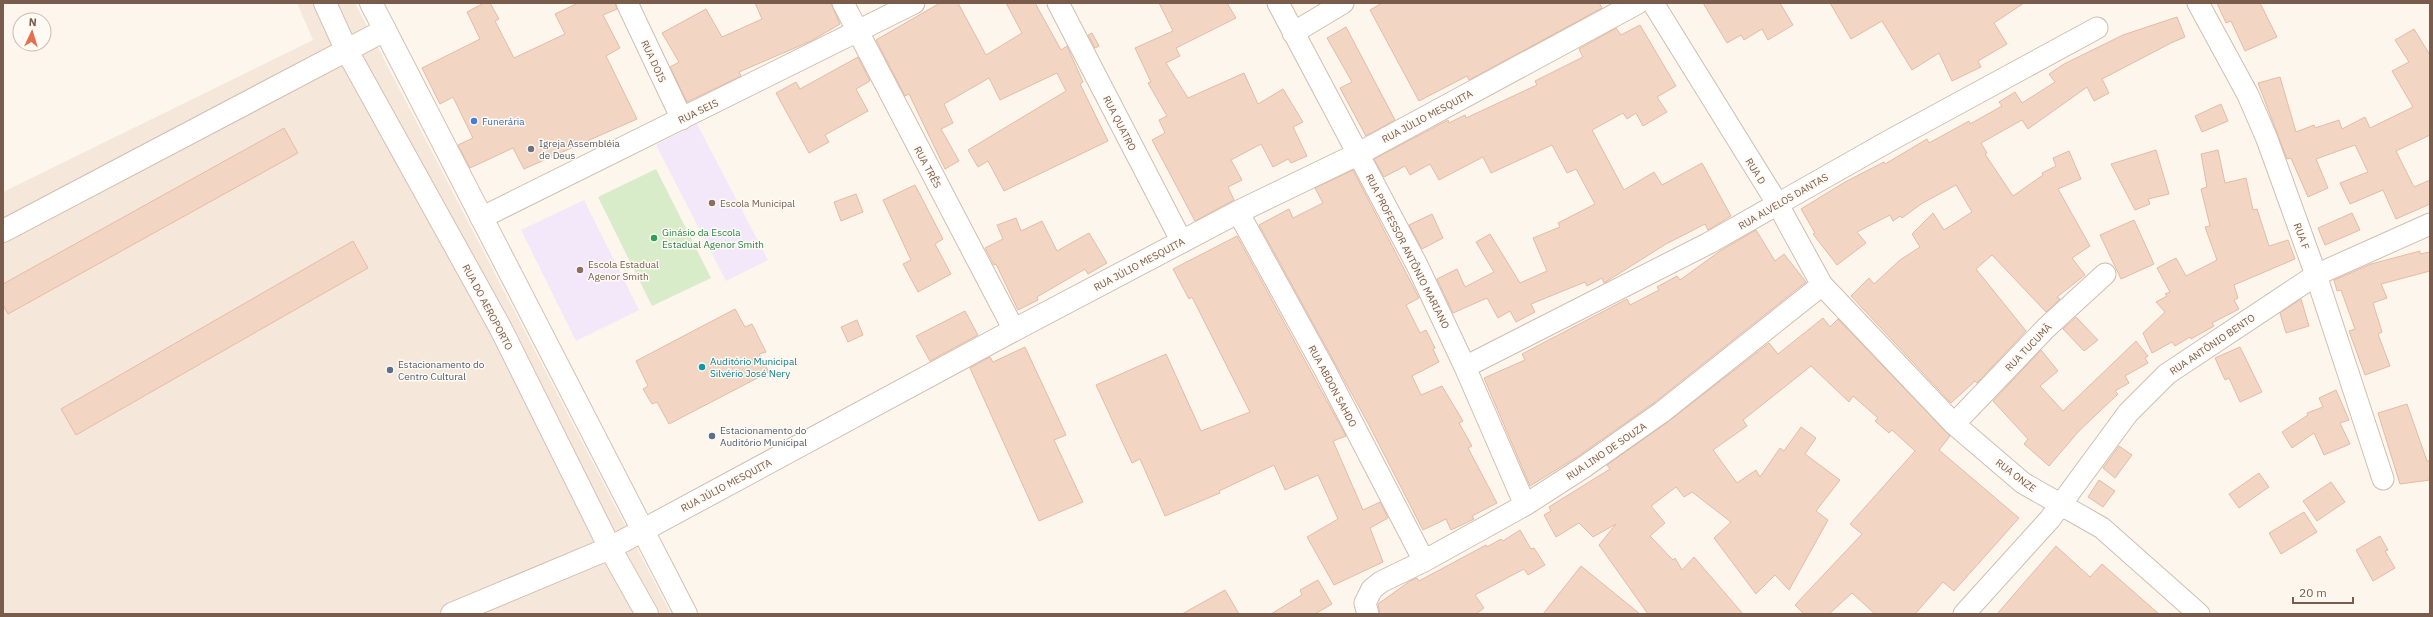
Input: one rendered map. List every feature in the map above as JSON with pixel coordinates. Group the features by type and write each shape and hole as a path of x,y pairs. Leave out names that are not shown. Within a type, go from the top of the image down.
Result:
{"street":[{"name":"RUA DO AEROPORTO","path":"325,3 346,49 501,329 610,548 647,614"},
{"path":"371,3 481,218 644,529 686,614"},
{"name":"RUA DOIS","path":"627,3 682,119"},
{"name":"RUA TRÊS","path":"843,3 1014,330"},
{"name":"RUA SEIS","path":"481,218 914,3"},
{"name":"RUA QUATRO","path":"1058,3 1182,242"},
{"name":"RUA PROFESSOR ANTÔNIO MARIANO","path":"1278,3 1417,265 1465,367 1525,505"},
{"path":"1293,33 1343,3"},
{"name":"RUA JÚLIO MESQUITA","path":"452,614 610,548 1014,330 1238,212 1358,154 1637,3"},
{"name":"RUA D","path":"1653,3 1777,204 1822,285 1866,334"},
{"name":"RUA F","path":"2198,3 2248,95 2268,139 2316,275 2383,479"},
{"name":"RUA ALVELOS DANTAS","path":"1465,367 1710,242 2097,28"},
{"path":"3,231 346,49 385,30"},
{"name":"RUA ABDON SAHDO","path":"1238,212 1326,372 1424,561"},
{"name":"RUA ANTÔNIO BENTO","path":"1964,614 2061,505 2128,413 2167,374 2316,275 2430,224"},
{"name":"RUA TUCUMÃ","path":"1954,424 2046,328 2105,274"},
{"name":"RUA LINO DE SOUZA","path":"1368,614 1365,603 1372,589 1381,582 1424,561 1525,505 1584,467 1662,412 1822,285"},
{"name":"RUA ONZE","path":"1866,334 1954,424 2024,484 2102,528 2199,614"}],"shaded area":[{"path":"297,3 355,3 671,614 3,614 3,192 313,40"},
{"name":"Escola Municipal","path":"697,124 768,260 726,281 656,145"},
{"name":"Escola Estadual Agenor Smith","path":"584,200 639,310 576,341 521,230"}],"green space":[{"name":"Ginásio da Escola Estadual Agenor Smith","path":"656,169 711,278 652,306 598,197"}],"building":[{"path":"484,3 490,3 499,19 495,21 514,58 565,34 555,14 578,3 615,3 617,9 603,15 620,48 606,56 637,119 524,169 513,148 470,168 458,145 473,138 453,97 440,104 422,68 480,39 467,12"},
{"path":"755,3 831,3 840,24 811,41 739,72 741,76 687,102 670,67 679,62 662,33 706,9 722,37 762,19"},
{"path":"940,3 958,3 986,55 1022,33 1006,3 1035,3 1061,50 1067,46 1083,82 1080,84 1108,141 1004,191 988,161 978,167 968,150 1066,91 1057,73 1000,100 989,78 944,104 953,123 941,129 959,161 945,169 909,94 905,96 876,40"},
{"path":"1159,3 1227,3 1236,18 1176,48 1180,56 1166,63 1188,98 1244,73 1258,104 1283,89 1303,122 1293,127 1307,156 1291,163 1288,159 1273,167 1261,144 1231,160 1242,180 1228,187 1234,200 1195,221 1152,140 1165,133 1159,120 1167,116 1148,83 1151,82 1135,48 1173,31"},
{"path":"1382,3 1599,3 1602,8 1469,80 1467,76 1419,101 1370,10"},
{"path":"1703,3 1780,3 1793,25 1768,40 1762,29 1744,40 1741,35 1727,43"},
{"path":"1830,3 2024,3 1994,23 2007,44 1978,61 1981,67 1952,81 1939,53 1912,70 1882,21 1851,39"},
{"path":"2217,3 2260,3 2277,37 2245,51 2231,21 2226,23"},
{"path":"2177,17 2185,37 2102,79 2109,93 2094,101 2087,87 2028,129 2022,120 1981,143 1987,153 1985,154 2013,196 2043,175 2042,173 2056,166 2053,158 2069,151 2081,179 2058,189 2090,246 2072,258 2085,275 2057,297 2060,299 2046,312 1992,255 1976,269 2026,331 1977,383 1975,381 1951,403 1851,296 1869,278 1874,284 1900,260 1920,247 1912,234 1933,213 1944,230 1972,212 1956,185 1921,204 1902,218 1900,216 1893,221 1890,215 1857,232 1866,243 1837,265 1813,234 1815,233 1801,209 1845,182 1884,162 1885,164 1927,139 1929,143 1969,121 1970,124 2002,106 1999,102 2015,92 2022,103 2055,82 2049,74 2064,64 2123,35"},
{"path":"1640,25 1676,86 1657,97 1667,112 1643,126 1636,113 1627,119 1623,113 1592,130 1624,190 1654,172 1662,185 1702,163 1731,216 1708,230 1705,224 1666,244 1604,283 1602,278 1587,286 1585,282 1531,304 1535,312 1516,322 1510,311 1498,318 1487,298 1453,313 1437,279 1457,269 1465,287 1494,272 1476,242 1490,234 1520,283 1547,271 1533,238 1560,227 1558,223 1595,204 1576,169 1567,173 1552,145 1491,173 1483,157 1439,180 1430,164 1410,175 1405,166 1384,177 1374,159 1448,120 1449,123 1465,115 1466,118 1537,85 1535,81 1583,57 1579,49 1616,28 1621,35"},
{"path":"1346,27 1395,120 1366,136 1340,88 1352,82 1327,38"},
{"path":"2414,29 2430,55 2430,135 2396,151 2414,187 2430,180 2430,204 2396,219 2383,190 2350,204 2340,183 2368,172 2355,145 2316,159 2328,188 2308,197 2291,158 2287,159 2258,83 2280,77 2296,132 2314,125 2315,128 2339,120 2342,129 2365,117 2370,128 2413,107 2392,71 2409,62 2395,40"},
{"path":"1092,33 1099,46 1095,48 1088,35"},
{"path":"858,57 870,81 856,89 868,111 825,135 829,142 809,153 776,93 796,82 800,89"},
{"path":"2221,104 2228,121 2202,132 2195,116"},
{"path":"284,128 298,153 8,314 3,305 3,284"},
{"path":"2156,150 2169,194 2148,199 2150,204 2135,210 2111,164"},
{"path":"2218,150 2225,183 2246,178 2253,210 2257,209 2269,246 2288,240 2295,259 2234,285 2238,298 2234,300 2239,309 2212,323 2214,326 2191,339 2190,337 2175,346 2172,342 2152,353 2143,333 2165,312 2156,302 2167,296 2165,294 2170,292 2157,268 2176,258 2186,276 2217,260 2205,227 2210,226 2201,189 2207,187 2201,154"},
{"path":"1353,170 1419,298 1406,305 1420,333 1426,330 1435,348 1433,349 1439,362 1412,376 1421,395 1442,386 1463,421 1459,423 1472,446 1468,448 1497,503 1472,516 1474,519 1451,530 1446,519 1423,530 1369,425 1259,225 1289,209 1293,218 1323,203 1315,188"},
{"path":"915,185 943,239 935,244 951,274 918,292 903,264 911,260 883,200"},
{"path":"856,194 863,212 841,221 834,202"},
{"path":"2352,213 2360,230 2325,245 2318,228"},
{"path":"1432,214 1443,238 1422,249 1409,225"},
{"path":"1016,218 1021,231 1042,221 1057,251 1089,233 1107,263 1088,274 1085,269 1037,297 1038,300 1018,310 996,264 994,265 985,248 1003,239 997,225"},
{"path":"2134,220 2154,264 2121,279 2100,235"},
{"path":"1756,230 1775,261 1784,254 1806,282 1655,402 1577,457 1530,486 1484,378 1525,360 1522,354 1627,299 1630,305 1659,290 1657,287 1677,276 1680,280 1720,251"},
{"path":"1237,236 1346,436 1333,441 1363,510 1380,502 1388,518 1370,528 1383,562 1334,585 1307,537 1338,519 1318,475 1285,490 1274,465 1219,491 1220,493 1165,516 1140,459 1132,463 1096,385 1166,354 1201,431 1250,412 1192,297 1189,299 1173,269"},
{"path":"353,241 368,268 76,435 61,409"},
{"path":"2420,251 2420,254 2430,252 2430,271 2381,284 2387,298 2373,303 2382,332 2378,334 2390,366 2365,375 2349,331 2355,329 2341,290 2337,291 2334,280 2371,264"},
{"path":"2301,299 2309,326 2286,333 2280,313"},
{"name":"Auditório Municipal Silvério José Nery","path":"735,309 745,327 752,324 766,352 759,354 769,372 669,424 657,402 652,404 643,389 648,386 636,361"},
{"path":"965,311 978,335 930,361 916,336"},
{"path":"2076,317 2098,340 2084,351 2063,329"},
{"path":"1823,318 1830,327 1838,319 1950,436 1939,450 2019,518 1954,591 1943,582 1915,614 1875,614 1852,593 1829,614 1804,614 1795,605 1862,534 1850,524 1915,451 1892,430 1889,433 1875,421 1878,418 1853,396 1849,402 1811,366 1743,420 1747,426 1713,450 1737,483 1756,470 1760,477 1780,448 1784,451 1801,427 1816,438 1805,454 1840,480 1816,511 1828,520 1789,590 1775,575 1756,594 1714,538 1731,522 1692,492 1684,497 1676,487 1651,506 1665,523 1650,536 1673,560 1675,558 1682,570 1694,557 1743,614 1648,614 1599,545 1616,524 1593,537 1579,523 1556,537 1544,515 1551,511 1549,507 1610,469 1607,465 1669,421 1769,343 1778,354"},
{"path":"857,320 863,335 848,342 841,327"},
{"path":"2136,341 2148,356 2145,358 2148,363 2125,376 2129,383 2115,391 2118,394 2079,431 2049,466 2024,444 2028,439 1993,401 2041,350 2058,371 2040,386 2063,411"},
{"path":"1025,347 1066,435 1054,440 1083,502 1039,521 970,368 990,357 993,362"},
{"path":"2240,347 2262,392 2240,402 2229,378 2225,380 2215,358"},
{"path":"2336,390 2349,420 2340,423 2350,444 2324,455 2314,433 2292,448 2282,432 2308,415 2307,413 2323,407 2319,398"},
{"path":"2407,404 2427,461 2430,461 2430,480 2400,484 2378,413"},
{"path":"2119,446 2132,455 2115,478 2103,468"},
{"path":"2259,473 2269,487 2239,508 2229,494"},
{"path":"2099,480 2115,491 2103,507 2088,497"},
{"path":"2331,482 2345,502 2317,521 2303,501"},
{"path":"2304,512 2317,532 2281,554 2269,533"},
{"path":"1520,530 1531,549 1534,548 1545,565 1528,575 1524,569 1475,595 1484,608 1476,614 1380,614 1378,604 1410,581 1417,578 1419,581 1486,545 1487,547 1501,539 1503,541"},
{"path":"2380,536 2388,550 2385,551 2395,568 2373,581 2356,550"},
{"path":"2056,546 2090,577 2102,564 2159,614 1997,614"},
{"path":"1581,566 1640,614 1543,614"},
{"path":"1318,580 1332,604 1315,614 1271,614 1302,595 1300,590"},
{"path":"1225,590 1239,614 1182,614"}],"place":[{"name":"Funerária","path":"474,121"},
{"name":"Igreja Assembléia de Deus","path":"531,149"},
{"name":"Escola Municipal","path":"712,203"},
{"name":"Ginásio da Escola Estadual Agenor Smith","path":"654,238"},
{"name":"Escola Estadual Agenor Smith","path":"580,270"},
{"name":"Auditório Municipal Silvério José Nery","path":"702,367"},
{"name":"Estacionamento do Centro Cultural","path":"390,370"},
{"name":"Estacionamento do Auditório Municipal","path":"712,436"}]}
